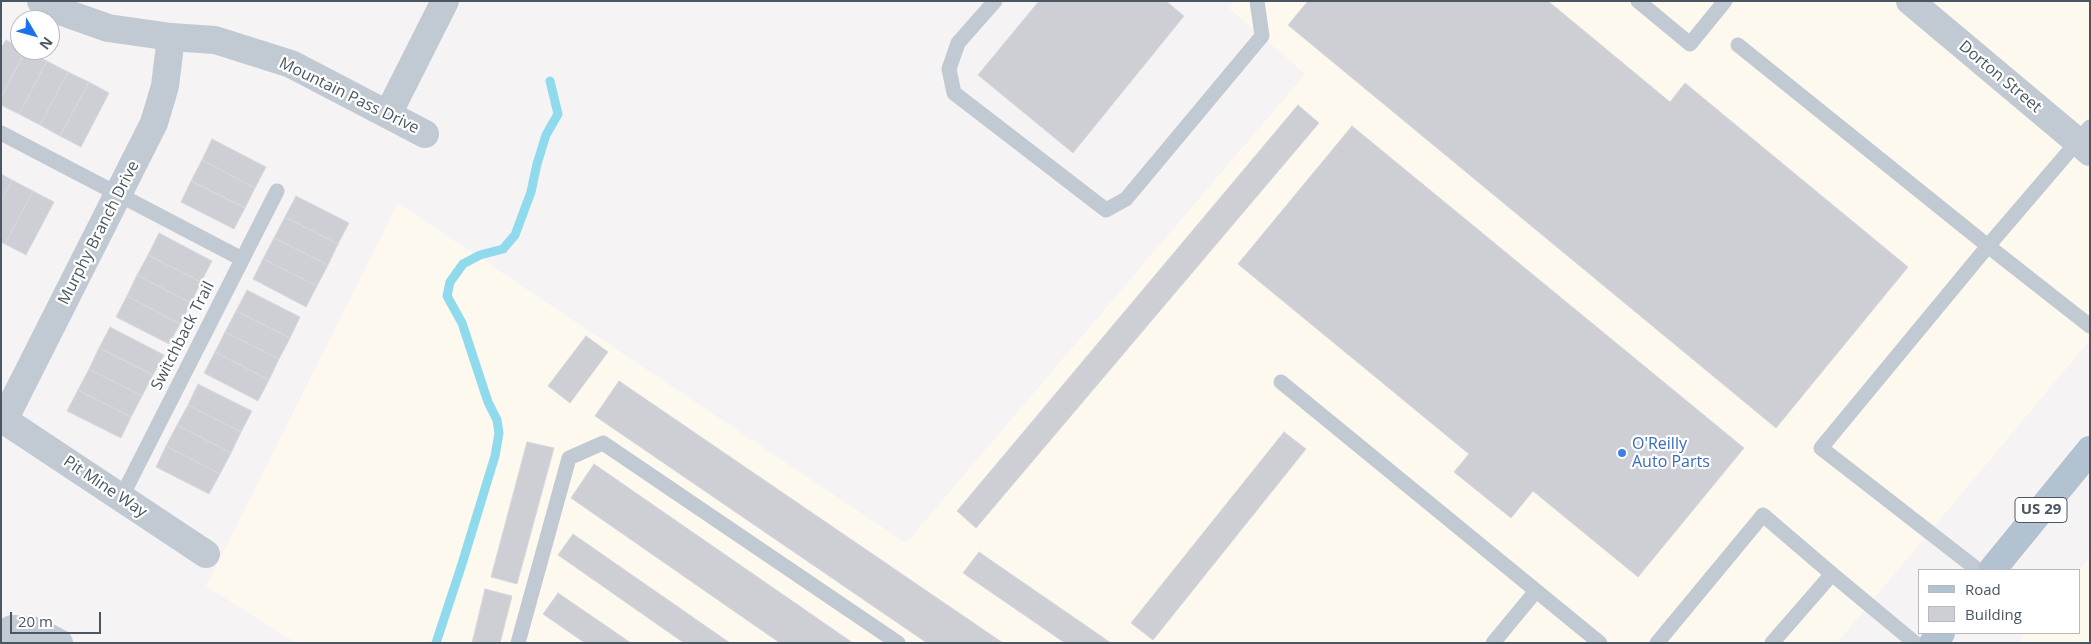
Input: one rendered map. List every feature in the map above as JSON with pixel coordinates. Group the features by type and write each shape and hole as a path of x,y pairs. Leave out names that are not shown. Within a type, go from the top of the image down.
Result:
{"main road":[{"name":"US 29","path":"1993,569 2090,450"}],"street":[{"name":"Mountain Pass Drive","path":"41,1 60,11 108,28 172,37 215,40 291,64 426,134"},
{"path":"388,114 445,1"},
{"name":"Dorton Street","path":"1910,1 2086,140"},
{"name":"Murphy Branch Drive","path":"3,420 154,123 165,86 172,37"},
{"name":"Pit Mine Way","path":"3,420 206,554"},
{"path":"1,636 12,629 36,631 59,643"}],"lane":[{"path":"995,1 958,43 949,69 954,93 1106,210 1126,199 1262,36 1257,1"},
{"path":"1638,1 1690,44 1725,1"},
{"path":"1738,44 2090,326"},
{"path":"1,132 242,259"},
{"path":"1977,569 1821,448 1988,246 2086,140"},
{"name":"Switchback Trail","path":"121,498 277,191"},
{"path":"1281,382 1600,643"},
{"path":"518,643 569,458 603,443 898,643"},
{"path":"1657,643 1764,515 1915,643"},
{"path":"1772,643 1832,574"},
{"path":"1493,643 1536,591"}],"shaded area":[{"path":"1235,1 2090,1 2090,340 1837,643 296,643 206,586 398,203 906,543 1305,74 1229,8"},
{"path":"2090,557 2090,643 2018,643 2025,634 2081,634 2080,569"}],"building":[{"path":"1039,1 1166,1 1184,16 1073,153 978,75"},
{"path":"1308,1 1548,1 1670,102 1685,83 1908,267 1776,428 1288,25"},
{"path":"6,40 10,42 10,60 21,60 1,98 1,48"},
{"path":"21,60 47,61 19,114 1,105 1,98"},
{"path":"47,61 68,72 40,125 19,114"},
{"path":"68,72 89,82 60,136 40,125"},
{"path":"89,82 109,93 81,147 60,136"},
{"path":"1298,105 1319,123 976,528 957,511"},
{"path":"1352,126 1744,448 1638,577 1533,491 1511,518 1454,472 1469,454 1238,264"},
{"path":"212,139 266,167 255,188 202,160"},
{"path":"202,160 255,188 245,208 191,181"},
{"path":"1,174 12,180 1,201"},
{"path":"12,180 33,191 5,244 1,242 1,201"},
{"path":"191,181 245,208 234,229 181,202"},
{"path":"33,191 54,202 26,255 5,244"},
{"path":"296,196 349,223 338,244 285,217"},
{"path":"285,217 338,244 328,265 274,238"},
{"path":"159,233 212,261 201,282 148,255"},
{"path":"274,238 328,265 317,286 263,259"},
{"path":"148,255 201,282 191,303 137,275"},
{"path":"263,259 317,286 306,307 253,279"},
{"path":"137,275 191,303 180,324 127,296"},
{"path":"247,290 300,317 290,338 236,311"},
{"path":"127,296 180,324 169,344 116,317"},
{"path":"236,311 290,338 279,359 225,332"},
{"path":"110,327 164,355 153,375 99,348"},
{"path":"225,332 279,359 269,380 215,352"},
{"path":"586,336 608,352 570,403 548,386"},
{"path":"99,348 153,375 142,396 89,369"},
{"path":"215,352 269,380 258,401 204,373"},
{"path":"89,369 142,396 131,417 78,390"},
{"path":"619,381 1003,643 927,643 595,416"},
{"path":"198,384 252,411 241,432 188,405"},
{"path":"78,390 131,417 121,438 67,411"},
{"path":"188,405 241,432 231,453 177,425"},
{"path":"177,425 231,453 220,474 166,446"},
{"path":"1284,432 1306,449 1153,640 1131,623"},
{"path":"527,442 554,448 517,584 491,577"},
{"path":"166,446 220,474 209,494 156,467"},
{"path":"594,464 853,643 780,643 571,498"},
{"path":"573,534 730,643 684,643 558,555"},
{"path":"979,552 1111,643 1065,643 963,573"},
{"path":"485,589 512,596 500,643 472,643"},
{"path":"558,593 631,643 585,643 543,614"}],"waterway":[{"path":"436,643 495,456 499,433 497,420 488,402 462,323 447,296 450,282 463,264 480,255 503,249 515,235 531,192 546,135 558,114 550,81"}],"place":[{"name":"O'Reilly Auto Parts","path":"1622,453"}]}
